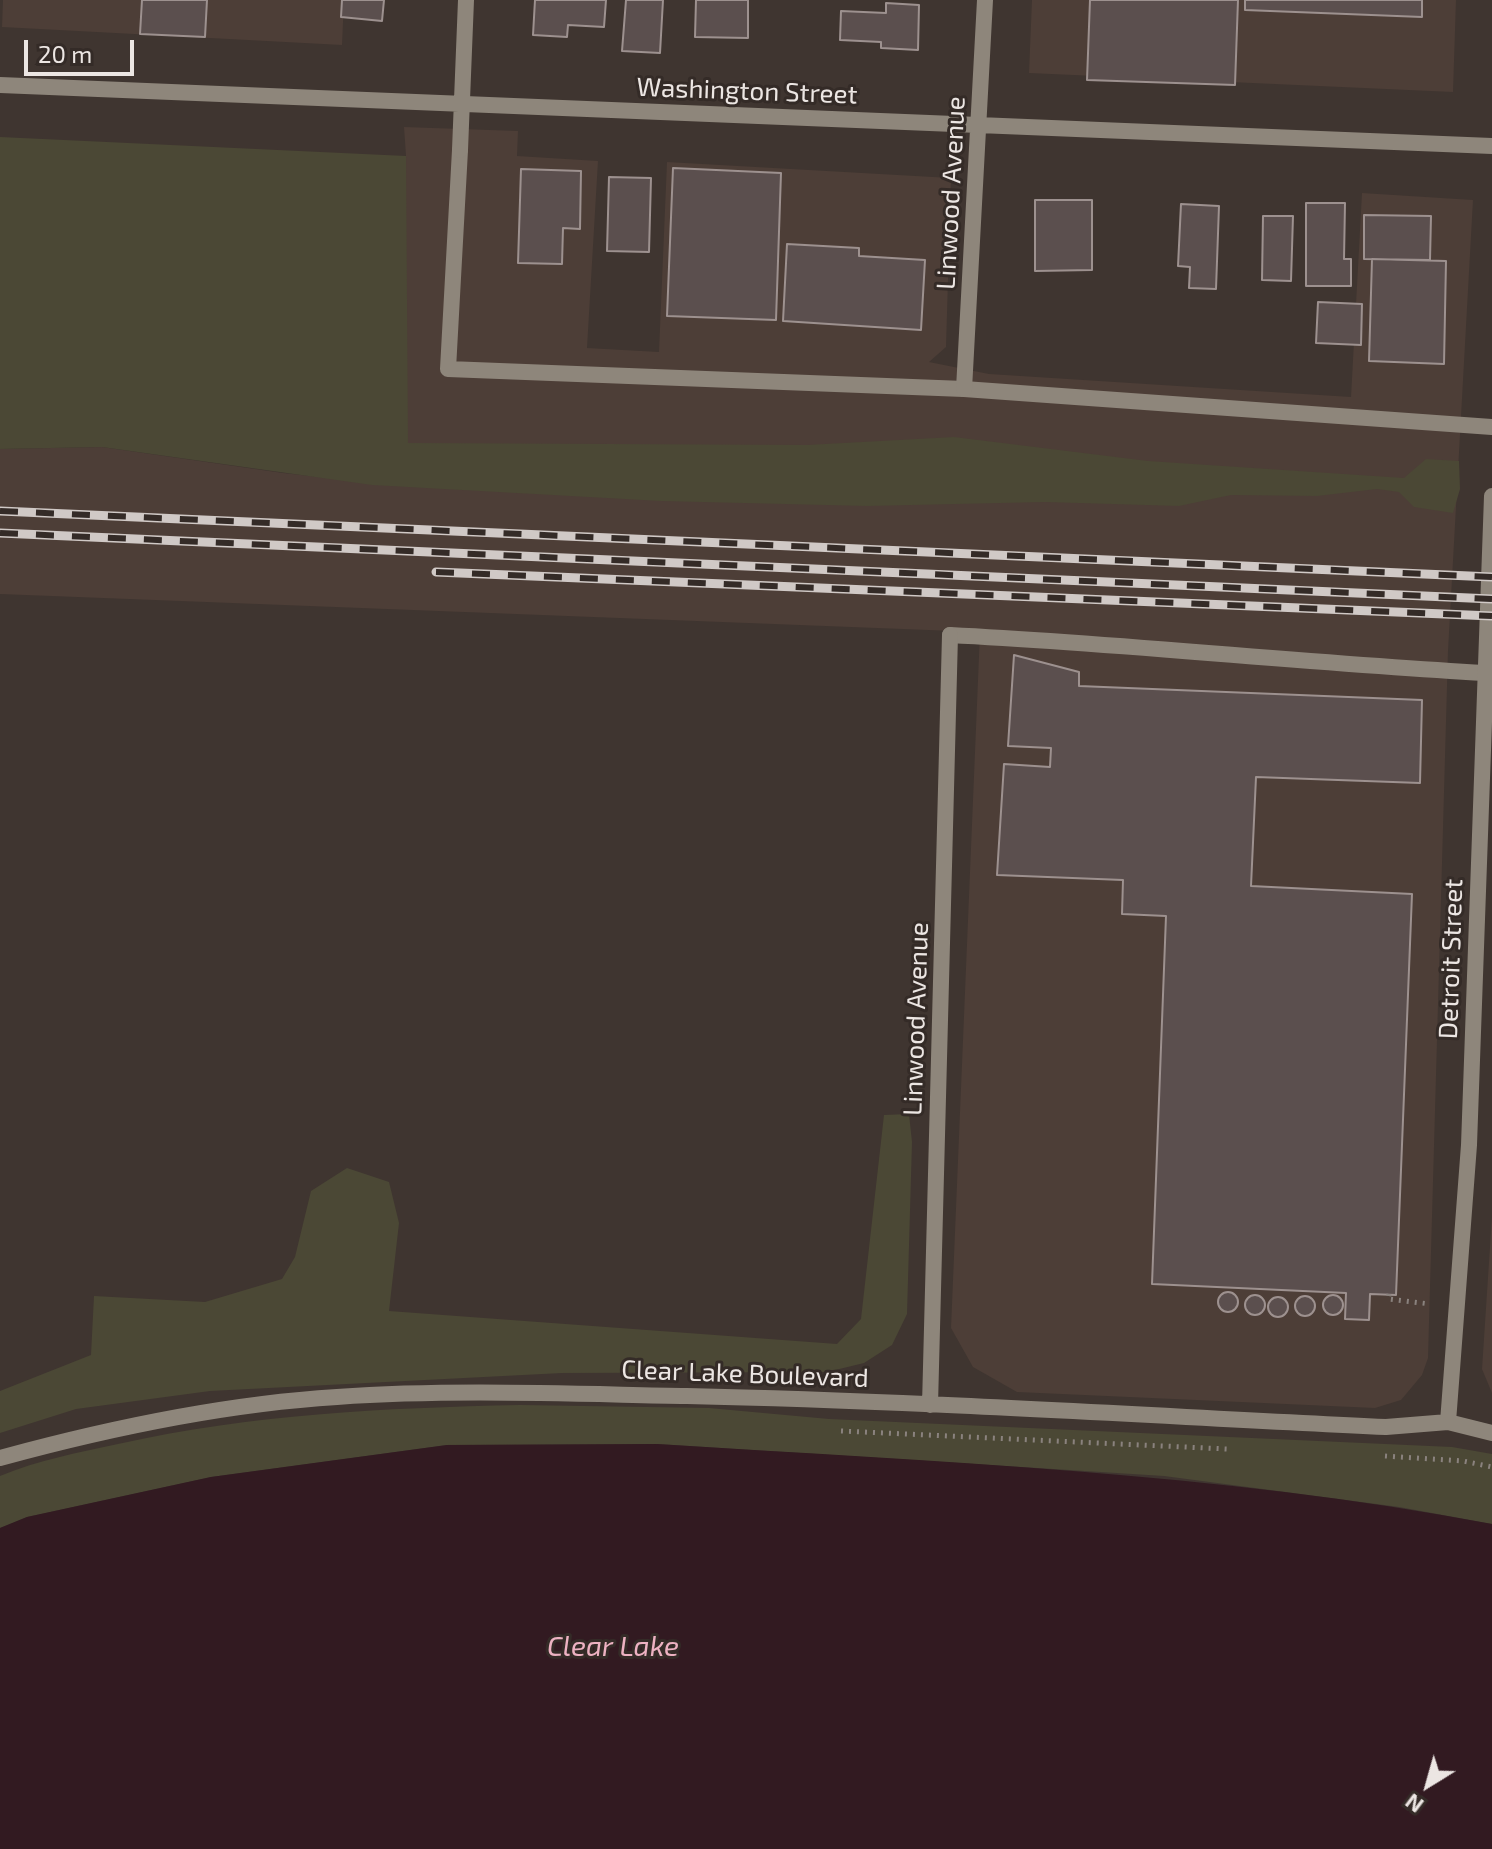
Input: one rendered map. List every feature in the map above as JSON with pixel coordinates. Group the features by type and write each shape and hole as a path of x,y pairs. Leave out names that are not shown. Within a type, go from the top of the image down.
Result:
{"street":[{"path":"466,0 448,369 964,389 1492,427"},
{"name":"Linwood Avenue","path":"964,389 985,0"},
{"name":"Washington Street","path":"0,85 1492,146"},
{"name":"Detroit Street","path":"1448,1422 1469,1145 1492,496"},
{"name":"Linwood Avenue","path":"930,1405 950,635 1109,643 1356,666 1485,673"},
{"name":"Clear Lake Boulevard","path":"0,1458 143,1424 232,1408 338,1396 534,1393 823,1399 1386,1427 1448,1422 1492,1433"}],"path":[{"path":"1389,1294 1388,1299 1434,1305"},
{"path":"826,1430 1241,1450"},
{"path":"1380,1456 1463,1461 1492,1467"}],"shaded area":[{"path":"3,0 344,0 342,45 2,27"},
{"path":"1032,0 1456,0 1453,92 1029,73"},
{"path":"404,127 518,131 517,156 598,161 587,348 659,352 667,162 951,178 946,347 929,362 989,374 1351,397 1362,193 1473,200 1448,651 1428,1358 1422,1375 1401,1400 1375,1408 1017,1392 973,1367 951,1328 980,632 0,594 0,449 102,447 283,473 402,486"},
{"path":"0,137 406,156 408,443 807,445 954,437 1148,461 1404,478 1426,459 1459,461 1460,489 1453,513 1414,507 1399,492 1377,489 1317,496 1231,495 1179,506 1045,502 867,506 661,501 372,485 102,447 0,449"},
{"path":"909,1114 912,1142 907,1314 892,1345 864,1363 827,1372 562,1373 210,1391 76,1409 0,1433 0,1391 91,1355 94,1296 205,1302 282,1279 295,1257 311,1191 347,1168 389,1182 399,1223 389,1311 837,1344 861,1319 884,1115"},
{"path":"1492,1216 1492,1393 1482,1369"},
{"path":"520,1405 709,1408 829,1419 1452,1447 1492,1454 1492,1524 1399,1507 1164,1476 657,1444 447,1445 211,1477 27,1517 0,1528 0,1476 73,1454 168,1434 268,1419 418,1408"}],"water":[{"name":"Clear Lake","path":"657,1444 1076,1471 1181,1481 1389,1506 1492,1524 1492,1849 0,1849 0,1528 27,1517 211,1477 447,1445"}],"building":[{"path":"142,0 207,0 205,37 140,34"},
{"path":"342,0 384,0 382,21 341,17"},
{"path":"535,0 606,0 604,27 568,25 567,37 533,35"},
{"path":"626,0 663,0 660,53 622,51"},
{"path":"696,0 748,0 748,38 695,37"},
{"path":"1090,0 1238,0 1235,85 1087,80"},
{"path":"1245,0 1422,0 1422,17 1245,10"},
{"path":"886,3 919,5 918,50 881,48 881,42 840,40 841,11 886,13"},
{"path":"673,168 781,173 776,320 667,316"},
{"path":"521,169 581,171 580,229 563,228 562,264 518,263"},
{"path":"609,177 651,178 649,252 607,251"},
{"path":"1035,200 1092,200 1092,270 1035,271"},
{"path":"1306,203 1345,203 1344,259 1351,259 1351,286 1306,286"},
{"path":"1181,204 1219,206 1216,289 1189,288 1190,267 1178,266"},
{"path":"1364,215 1431,216 1430,260 1364,259"},
{"path":"1263,216 1293,216 1291,281 1262,280"},
{"path":"787,244 859,248 859,256 925,260 921,330 783,321"},
{"path":"1372,259 1446,261 1444,364 1369,361"},
{"path":"1318,302 1362,304 1361,345 1316,343"},
{"path":"1014,655 1079,672 1079,686 1422,700 1420,783 1256,777 1251,886 1412,894 1396,1295 1370,1294 1369,1320 1345,1319 1346,1293 1152,1284 1166,916 1122,914 1123,880 997,875 1004,764 1050,767 1051,748 1008,746"},
{"path":"1228,1292 1235,1295 1238,1302 1235,1309 1228,1312 1221,1309 1218,1302 1221,1295"},
{"path":"1255,1295 1262,1298 1265,1305 1262,1312 1255,1315 1248,1312 1245,1305 1248,1298"},
{"path":"1333,1295 1340,1298 1343,1305 1340,1312 1333,1315 1326,1312 1323,1305 1326,1298"},
{"path":"1305,1296 1312,1299 1315,1306 1312,1313 1305,1316 1298,1313 1295,1306 1298,1299"},
{"path":"1278,1297 1285,1300 1288,1307 1285,1314 1278,1317 1271,1314 1268,1307 1271,1300"}],"railway":[{"path":"0,511 1492,577"},
{"path":"0,533 1492,599"},
{"path":"436,572 1492,616"}]}
